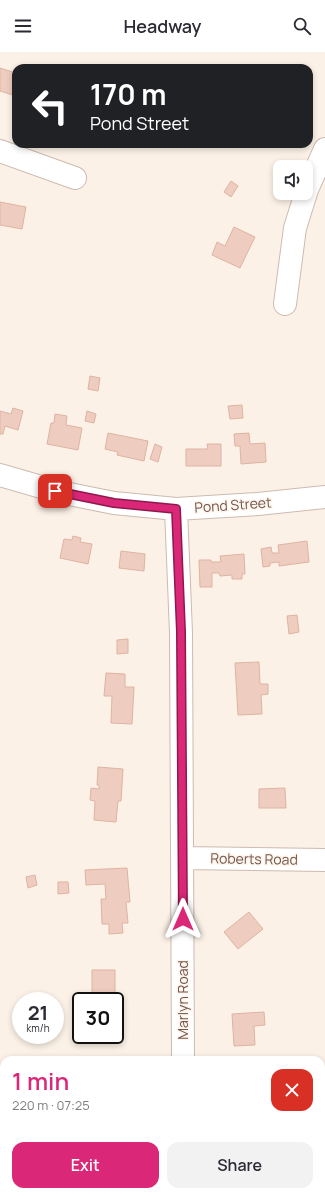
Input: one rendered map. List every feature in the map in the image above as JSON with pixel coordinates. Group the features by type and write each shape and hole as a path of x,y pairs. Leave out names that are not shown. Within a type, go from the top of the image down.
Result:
{"street":[{"path":"313,176 325,149"},
{"path":"0,151 75,178"},
{"path":"285,304 296,228 304,200"},
{"name":"Pond Street","path":"0,475 55,491 114,503 176,509 258,504 325,496"},
{"name":"Marlyn Road","path":"176,509 181,632 183,1056"},
{"name":"Roberts Road","path":"183,858 325,860"}],"building":[{"path":"0,68 12,72 12,95 0,91"},
{"path":"231,181 238,186 231,197 224,192"},
{"path":"0,202 26,207 22,229 0,225"},
{"path":"234,227 255,237 240,268 212,255 217,242 225,246"},
{"path":"90,376 100,378 98,391 88,389"},
{"path":"242,405 243,418 230,419 228,406"},
{"path":"13,408 23,411 18,430 5,426 3,434 0,434 0,411 11,414"},
{"path":"87,411 96,414 94,423 85,421"},
{"path":"55,414 67,416 66,425 82,428 78,450 47,444 51,423 54,423"},
{"path":"108,433 148,441 144,461 117,455 118,452 105,449"},
{"path":"249,433 250,444 265,443 266,462 241,464 240,446 235,446 234,434"},
{"path":"155,444 162,447 158,462 150,459"},
{"path":"207,444 221,444 221,466 186,466 186,449 208,449"},
{"path":"73,536 81,538 80,542 92,544 88,564 60,558 64,539 72,540"},
{"path":"307,541 309,562 279,566 279,562 270,563 270,566 263,567 261,549 271,547 272,553 279,553 278,545"},
{"path":"121,551 145,554 144,571 119,568"},
{"path":"244,554 245,574 242,574 242,579 232,579 232,575 220,576 219,573 212,573 212,587 200,587 199,560 221,562 220,556"},
{"path":"297,615 299,632 289,634 287,616"},
{"path":"128,639 128,653 117,654 117,640"},
{"path":"259,662 260,684 268,684 268,694 261,695 262,714 238,715 235,663"},
{"path":"106,673 125,674 125,687 134,687 132,724 111,723 112,696 104,696"},
{"path":"98,767 123,769 121,801 118,801 116,822 94,820 95,801 90,800 91,788 99,789 99,785 97,785"},
{"path":"285,788 286,808 259,808 259,789"},
{"path":"127,868 130,902 126,902 128,923 122,923 123,933 109,934 109,924 102,924 101,899 106,899 105,884 86,885 85,870"},
{"path":"35,875 37,885 28,888 26,877"},
{"path":"58,882 68,882 69,893 58,894"},
{"path":"249,912 263,929 238,949 224,932"},
{"path":"92,970 115,970 115,992 92,992"},
{"path":"264,1012 265,1025 254,1026 255,1045 234,1046 232,1014"}],"route":[{"path":"55,491 114,503 176,509 181,632 183,919"}]}
